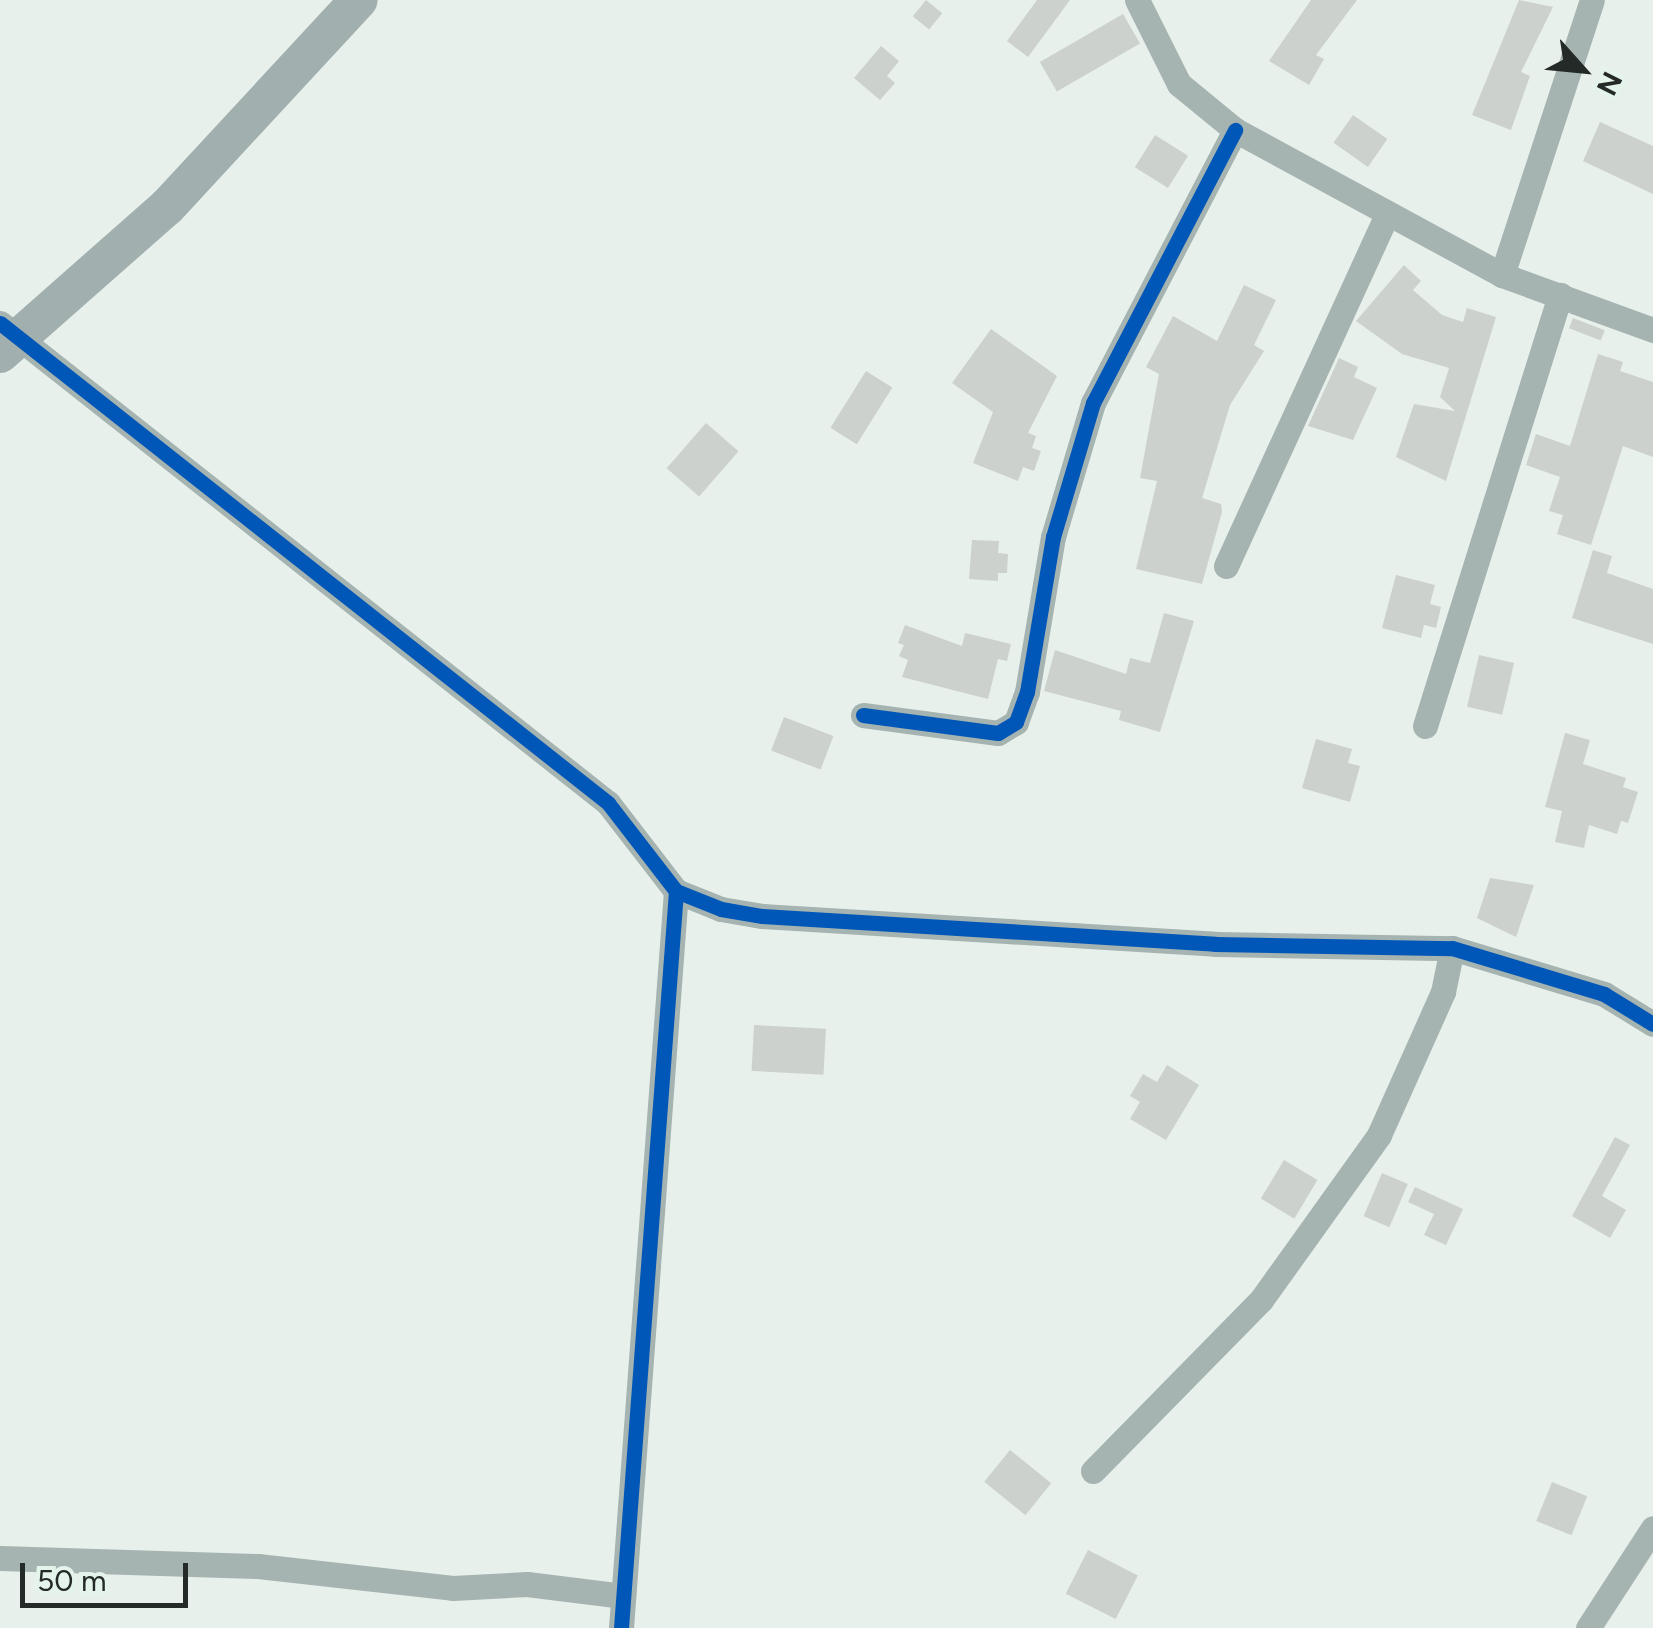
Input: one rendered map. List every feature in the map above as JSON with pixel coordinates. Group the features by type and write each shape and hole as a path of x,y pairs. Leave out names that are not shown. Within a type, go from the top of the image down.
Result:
{"highway":[{"path":"6,338 167,207 359,0"}],"street":[{"path":"1137,0 1179,84 1234,130 1502,274 1653,330"},
{"path":"1502,274 1592,0"},
{"path":"863,715 998,733 1016,722 1027,692 1053,537 1093,403 1234,130"},
{"path":"1226,566 1387,214"},
{"path":"1425,726 1560,295"},
{"path":"6,338 608,803 676,891 721,909 762,916 1215,944 1452,948 1604,994 1653,1024"},
{"path":"621,1628 677,948 676,891"},
{"path":"1093,1472 1261,1300 1379,1135 1443,992 1452,948"},
{"path":"1588,1628 1653,1528"},
{"path":"0,1558 258,1566 452,1588 527,1584 623,1596"}],"building":[{"path":"926,0 942,13 929,30 913,16"},
{"path":"1037,0 1070,0 1028,57 1007,41"},
{"path":"1311,0 1357,0 1316,55 1324,59 1309,85 1269,61"},
{"path":"1519,0 1553,7 1521,72 1530,76 1511,130 1472,115"},
{"path":"1123,14 1140,43 1057,91 1040,62"},
{"path":"881,46 899,61 887,76 895,83 880,100 854,78"},
{"path":"1353,115 1387,139 1368,167 1333,143"},
{"path":"1600,122 1653,146 1653,194 1583,161"},
{"path":"1155,135 1188,156 1168,188 1135,167"},
{"path":"1404,265 1421,281 1413,290 1442,315 1463,322 1467,308 1496,317 1446,481 1396,457 1414,404 1455,411 1440,397 1449,368 1402,354 1356,321"},
{"path":"1244,285 1276,300 1254,345 1264,351 1230,405 1202,498 1221,504 1222,512 1202,584 1136,569 1157,481 1140,478 1159,374 1146,367 1173,316 1217,341"},
{"path":"1573,318 1605,330 1601,340 1569,328"},
{"path":"991,329 1057,376 1028,433 1036,436 1032,448 1041,451 1034,471 1023,467 1018,481 973,463 993,412 952,383"},
{"path":"1598,354 1623,362 1620,371 1653,382 1653,457 1623,446 1591,545 1557,534 1563,515 1549,511 1560,477 1526,465 1536,434 1570,446"},
{"path":"1339,358 1358,367 1354,377 1377,388 1353,440 1308,426"},
{"path":"866,371 892,387 857,444 830,428"},
{"path":"706,423 738,451 699,496 667,468"},
{"path":"972,540 999,541 998,553 1008,554 1007,573 998,573 998,581 969,579"},
{"path":"1593,550 1612,556 1607,573 1653,589 1653,644 1572,618"},
{"path":"1396,575 1435,585 1430,604 1441,607 1436,628 1424,625 1421,638 1382,628"},
{"path":"1164,613 1194,621 1160,732 1119,720 1121,711 1044,691 1055,650 1126,674 1130,658 1150,663"},
{"path":"905,625 962,646 965,633 1011,644 1007,661 998,659 988,699 902,677 908,660 899,656 904,645 898,643"},
{"path":"1479,655 1514,663 1502,715 1467,707"},
{"path":"784,717 833,736 821,770 771,751"},
{"path":"1565,733 1590,740 1583,764 1626,778 1623,787 1638,792 1628,823 1621,821 1617,834 1589,825 1584,848 1555,842 1562,811 1545,807"},
{"path":"1316,739 1352,749 1348,763 1360,766 1350,802 1302,788"},
{"path":"1490,878 1534,885 1516,937 1477,918"},
{"path":"754,1025 826,1029 823,1075 752,1071"},
{"path":"1167,1065 1199,1085 1166,1140 1130,1119 1140,1102 1130,1096 1143,1074 1157,1082"},
{"path":"1615,1137 1630,1145 1602,1196 1626,1210 1610,1238 1572,1216"},
{"path":"1284,1160 1317,1180 1294,1219 1261,1199"},
{"path":"1382,1173 1408,1184 1389,1227 1364,1216"},
{"path":"1415,1187 1463,1209 1446,1245 1424,1235 1434,1214 1408,1202"},
{"path":"1010,1450 1051,1483 1025,1515 984,1482"},
{"path":"1552,1482 1587,1496 1571,1535 1536,1521"},
{"path":"1088,1550 1138,1575 1116,1619 1066,1594"}],"cycle path":[{"path":"863,715 998,733 1016,722 1027,692 1053,537 1093,403 1235,130"},
{"path":"0,323 608,803 676,891 621,1628"},
{"path":"676,891 721,909 762,916 1215,944 1452,948 1604,994 1653,1024"}]}
